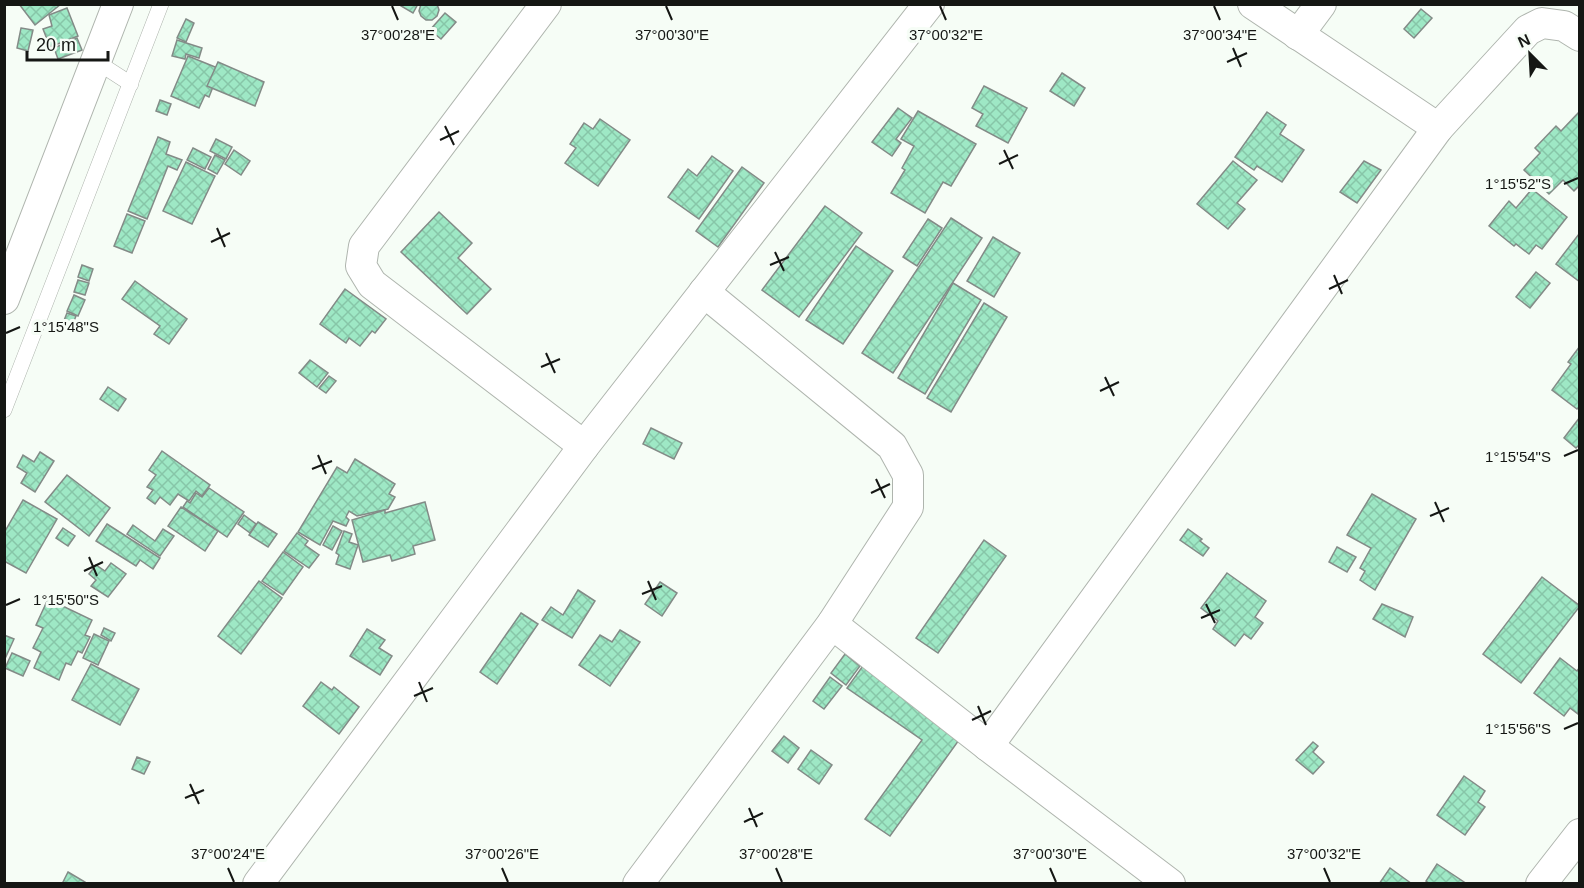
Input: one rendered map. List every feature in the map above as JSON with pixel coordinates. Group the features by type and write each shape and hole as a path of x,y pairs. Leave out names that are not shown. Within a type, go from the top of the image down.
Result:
{"street":[{"path":"546,4 364,246 361,266 372,284 584,446"},
{"path":"258,884 584,446 929,4"},
{"path":"1253,4 1438,128"},
{"path":"1298,35 1321,4"},
{"path":"7,286 118,5"},
{"path":"988,746 1438,128 1528,30 1542,23 1553,24 1564,26 1580,36"},
{"path":"638,884 832,624 908,507 908,475 892,446 704,292"},
{"path":"832,624 1170,884"},
{"path":"1541,884 1580,834"}],"lane":[{"path":"4,410 161,4"},
{"path":"97,62 131,84"}],"building":[{"path":"19,4 61,4 35,25"},
{"path":"402,4 418,4 413,13 401,6"},
{"path":"421,4 437,4 439,10 437,16 432,20 426,20 419,11"},
{"path":"67,8 78,36 50,47 43,29 52,26 49,15"},
{"path":"1421,9 1432,18 1414,38 1404,29"},
{"path":"445,13 456,22 441,39 430,30"},
{"path":"186,19 194,23 186,42 177,38"},
{"path":"21,28 33,30 28,51 17,48"},
{"path":"77,38 82,50 58,59 54,48"},
{"path":"177,40 202,48 199,58 186,54 185,59 172,56"},
{"path":"188,56 220,69 209,97 205,95 199,108 171,96"},
{"path":"218,62 264,82 255,106 207,86"},
{"path":"1062,73 1085,88 1074,106 1050,91"},
{"path":"984,86 1027,108 1008,143 976,126 983,114 972,108"},
{"path":"160,100 171,104 167,115 156,111"},
{"path":"898,108 912,118 896,139 901,143 892,156 872,142"},
{"path":"918,111 976,144 951,186 943,182 925,213 891,193 905,170 902,168 914,146 901,139"},
{"path":"1267,112 1286,125 1280,134 1304,150 1282,182 1257,166 1254,170 1235,157"},
{"path":"1578,113 1580,115 1580,185 1574,191 1563,180 1549,194 1524,170 1540,153 1535,148 1556,126 1561,131"},
{"path":"600,119 630,140 598,186 565,163 576,148 570,144 584,123 593,129"},
{"path":"158,137 170,142 166,154 182,160 177,170 168,166 147,219 128,211"},
{"path":"216,139 232,147 226,159 210,151"},
{"path":"193,148 211,157 205,169 187,160"},
{"path":"234,150 250,161 241,175 225,164"},
{"path":"215,155 225,160 217,174 208,169"},
{"path":"712,156 733,171 699,219 668,197 688,169 697,176"},
{"path":"1233,161 1257,180 1237,203 1245,209 1228,229 1197,204"},
{"path":"1364,161 1381,170 1357,203 1340,192"},
{"path":"186,162 215,176 192,224 163,211"},
{"path":"742,167 764,183 718,247 696,231"},
{"path":"1532,189 1567,217 1542,249 1536,245 1529,254 1516,244 1514,246 1489,226 1509,201 1516,208"},
{"path":"825,206 862,233 799,317 762,290"},
{"path":"439,212 472,243 458,258 491,289 467,314 401,252"},
{"path":"127,214 145,221 132,253 114,246"},
{"path":"951,218 982,238 893,373 862,353"},
{"path":"928,219 942,228 917,266 903,257"},
{"path":"1580,234 1580,282 1556,264"},
{"path":"993,237 1020,253 994,297 967,281"},
{"path":"856,246 893,271 843,344 806,320"},
{"path":"82,265 93,269 89,281 78,277"},
{"path":"1536,272 1550,283 1530,308 1516,297"},
{"path":"78,280 89,283 85,295 74,292"},
{"path":"135,281 187,319 169,344 154,334 160,326 122,299"},
{"path":"953,283 981,300 925,394 898,378"},
{"path":"345,289 386,319 360,346 349,338 346,343 320,324"},
{"path":"74,295 85,300 78,316 67,311"},
{"path":"984,303 1007,317 951,412 927,398"},
{"path":"67,313 76,316 72,326 63,323"},
{"path":"1580,346 1580,406 1577,409 1552,390 1571,364 1568,362"},
{"path":"310,360 328,373 317,387 299,373"},
{"path":"329,376 336,381 326,393 319,388"},
{"path":"108,387 126,399 118,411 100,399"},
{"path":"1580,417 1580,444 1576,448 1564,438"},
{"path":"651,428 682,443 674,459 643,444"},
{"path":"162,451 210,485 202,496 196,491 189,501 178,494 170,505 160,497 155,504 147,498 153,490 147,487 156,475 149,470"},
{"path":"40,452 54,461 35,492 21,483 27,473 17,467 23,455 34,462"},
{"path":"355,459 395,484 389,494 395,497 388,509 357,516 349,511 346,526 333,521 320,545 298,532 337,467 347,473"},
{"path":"67,475 110,508 89,536 45,502"},
{"path":"209,488 244,512 227,537 183,507 187,501 190,503 196,493 202,497"},
{"path":"1372,494 1416,519 1375,590 1360,580 1365,571 1360,568 1371,548 1347,535"},
{"path":"23,500 57,519 26,573 4,561 4,533"},
{"path":"425,502 435,540 413,546 415,554 392,561 390,555 363,562 352,520 385,510 385,513"},
{"path":"181,507 218,531 205,551 168,526"},
{"path":"244,515 256,524 250,533 238,524"},
{"path":"258,522 277,534 268,547 249,535"},
{"path":"107,524 160,558 153,569 140,560 136,566 96,541"},
{"path":"133,525 155,541 163,529 174,536 160,556 127,534"},
{"path":"333,526 342,531 332,550 323,545"},
{"path":"63,528 75,536 68,546 56,538"},
{"path":"1188,529 1202,539 1200,541 1209,548 1203,556 1180,540"},
{"path":"344,531 352,534 349,542 358,545 350,569 336,564 339,555 336,553"},
{"path":"297,533 308,541 305,545 319,555 309,568 284,551"},
{"path":"984,540 1006,556 938,653 916,638"},
{"path":"1337,547 1356,557 1347,572 1329,562"},
{"path":"283,552 303,567 283,595 262,581"},
{"path":"111,563 126,574 108,597 91,586 96,580 89,574 96,565 105,571"},
{"path":"1227,573 1266,601 1255,617 1263,623 1251,639 1244,634 1235,646 1213,629 1218,621 1201,608"},
{"path":"1542,577 1580,606 1521,683 1483,654"},
{"path":"259,581 282,598 241,654 218,636"},
{"path":"660,582 677,593 662,616 645,604"},
{"path":"578,590 595,601 572,638 542,620 551,607 563,615"},
{"path":"48,599 92,620 85,635 90,637 82,653 78,651 71,665 66,663 59,680 34,668 41,652 33,648 43,628 36,625"},
{"path":"1382,604 1413,617 1405,637 1373,619"},
{"path":"521,613 538,624 497,684 480,672"},
{"path":"104,628 115,633 111,641 101,635"},
{"path":"367,629 385,640 379,648 392,656 380,675 350,656"},
{"path":"620,630 640,642 610,686 579,665 600,635 612,642"},
{"path":"94,634 109,641 98,665 83,658"},
{"path":"4,635 14,639 4,661"},
{"path":"12,653 30,661 23,676 5,668"},
{"path":"845,654 860,666 846,685 831,673"},
{"path":"1560,658 1577,671 1580,667 1578,714 1570,708 1564,716 1534,693"},
{"path":"865,663 964,733 890,836 865,819 922,740 847,688"},
{"path":"91,664 139,689 120,725 72,700"},
{"path":"830,677 842,686 824,709 813,701"},
{"path":"321,682 332,690 334,687 359,707 339,734 303,706"},
{"path":"784,736 799,748 788,763 772,751"},
{"path":"1313,742 1318,746 1313,752 1324,762 1313,774 1296,760"},
{"path":"811,750 832,765 819,784 798,769"},
{"path":"137,757 150,762 144,774 132,769"},
{"path":"1464,776 1485,791 1478,802 1485,807 1465,835 1437,815"},
{"path":"1437,864 1467,884 1430,884 1426,881"},
{"path":"1390,868 1412,884 1379,884"},
{"path":"68,872 85,882 84,884 62,884"}]}
